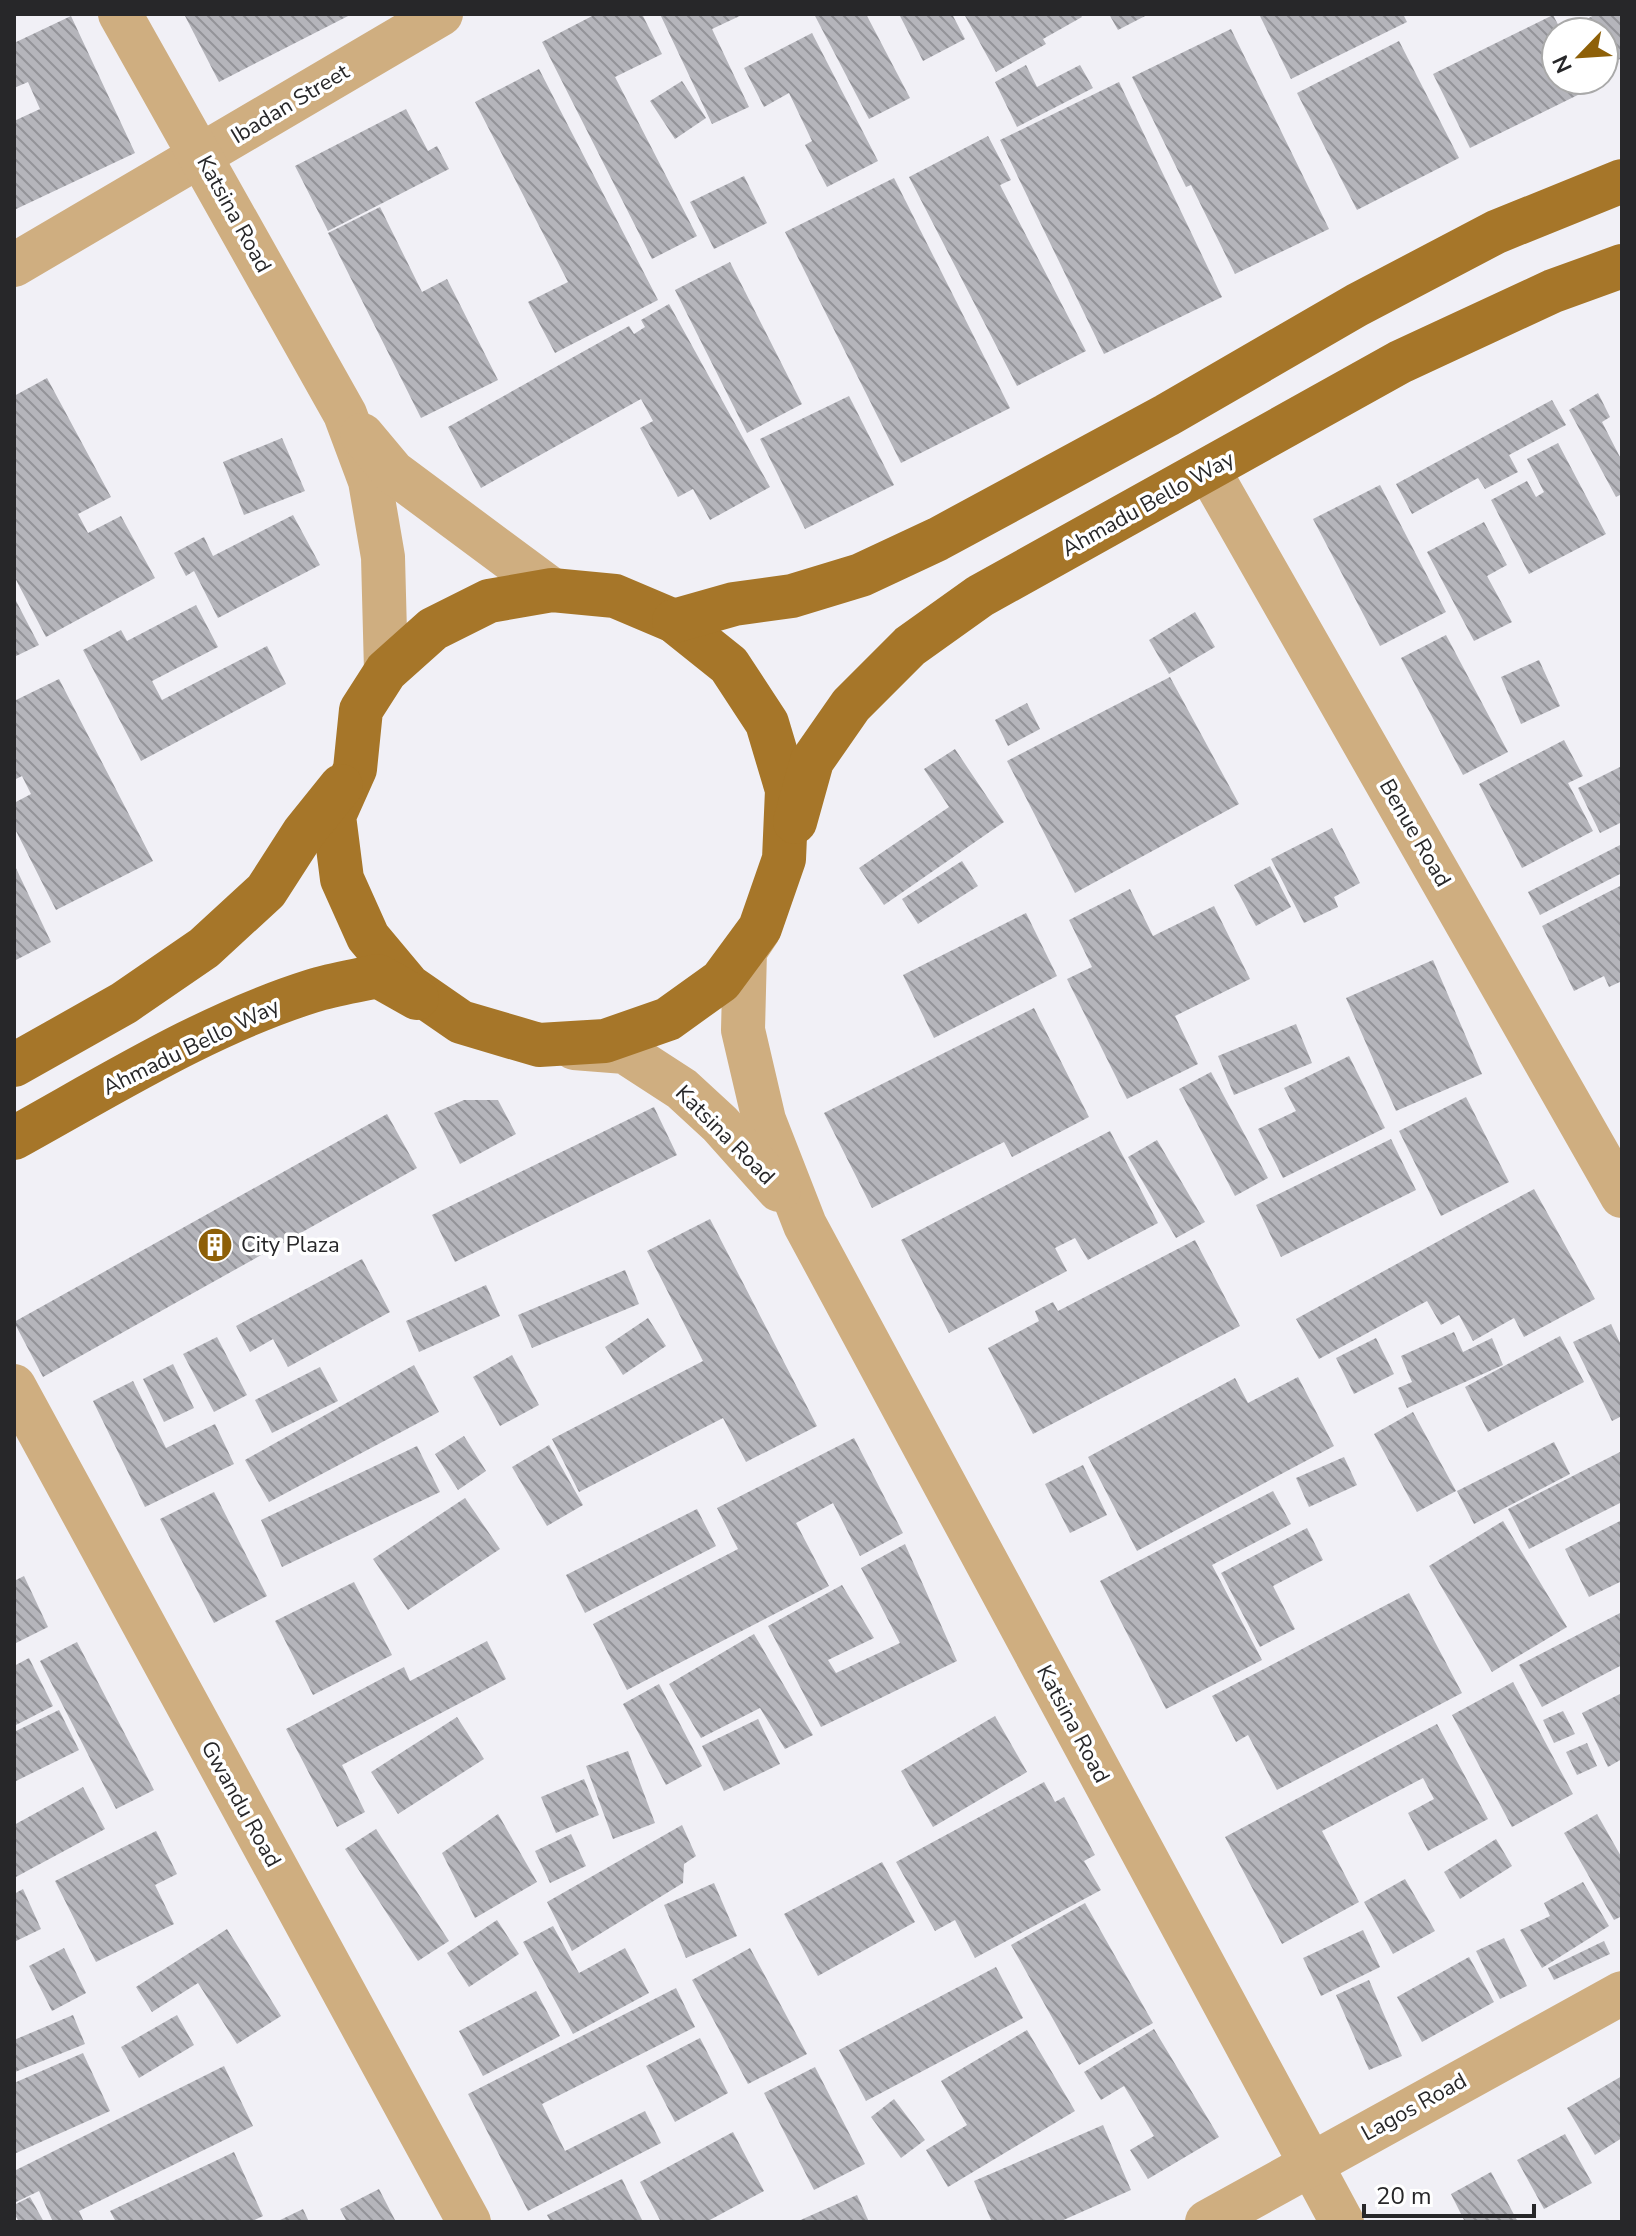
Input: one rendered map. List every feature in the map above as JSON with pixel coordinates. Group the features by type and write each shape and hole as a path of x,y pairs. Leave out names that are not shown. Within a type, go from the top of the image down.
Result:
{"main road":[{"path":"674,621 734,604 792,596 861,575 900,557 1154,422 1357,305 1496,232 1622,181"},
{"name":"Ahmadu Bello Way","path":"784,859 812,761 851,705 910,646 980,596 1400,362 1553,291 1622,266"},
{"path":"552,590 615,596 674,621 729,665 767,723 787,790 784,859 760,928 721,981 668,1019 605,1041 539,1045 461,1022 409,986 368,937 342,879 334,816 355,769 361,710 386,671 433,629 489,601 552,590"},
{"path":"14,1065 124,1003 204,948 266,891 304,832 355,769"},
{"name":"Ahmadu Bello Way","path":"14,1138 138,1069 219,1029 313,990 378,976 461,1022"}],"street":[{"name":"Katsina Road","path":"120,14 345,414 370,481 383,557 386,671"},
{"name":"Ibadan Street","path":"14,265 441,14"},
{"name":"Katsina Road","path":"345,414 393,472 552,590"},
{"name":"Benue Road","path":"1209,471 1622,1196"},
{"name":"Katsina Road","path":"760,928 745,951 743,1030 764,1120 805,1225 1342,2222"},
{"name":"Katsina Road","path":"539,1045 625,1052 682,1089 766,1173 805,1225"},
{"name":"Gwandu Road","path":"14,1386 469,2222"},
{"name":"Lagos Road","path":"1207,2222 1622,1993"}],"building":[{"path":"184,14 352,14 219,82"},
{"path":"596,14 642,14 662,54 615,77 697,236 652,259 542,42"},
{"path":"660,14 744,14 712,29 749,107 712,124"},
{"path":"814,14 866,14 910,98 869,119"},
{"path":"899,14 952,14 965,39 923,61"},
{"path":"964,14 1080,14 1082,17 1043,39 1046,44 996,72"},
{"path":"1109,14 1149,14 1118,30"},
{"path":"1259,14 1403,14 1407,22 1291,79"},
{"path":"1622,14 1622,58 1620,16 1592,16"},
{"path":"71,16 135,153 14,210 14,121 40,109 28,82 14,88 14,43"},
{"path":"1540,21 1540,96 1576,96 1470,148 1433,74"},
{"path":"1231,29 1329,229 1235,274 1191,185 1186,187 1132,77"},
{"path":"812,33 878,161 827,187 805,145 812,141 789,93 764,107 744,68"},
{"path":"1399,41 1459,158 1357,210 1297,93"},
{"path":"1026,65 1037,87 1080,65 1093,88 1017,127 995,82"},
{"path":"539,69 658,300 555,353 528,302 568,282 475,102"},
{"path":"682,81 706,118 675,139 650,101"},
{"path":"1119,82 1222,297 1104,354 1000,140"},
{"path":"406,109 428,151 437,146 449,169 328,231 295,166"},
{"path":"988,136 1011,180 1000,185 1086,351 1017,386 909,177"},
{"path":"744,176 767,223 714,249 690,202"},
{"path":"894,178 1010,408 901,463 785,232"},
{"path":"380,207 422,292 447,279 498,380 421,418 328,233"},
{"path":"730,262 802,404 747,433 675,290"},
{"path":"669,304 770,487 710,520 693,489 678,497 640,428 653,421 641,399 481,488 448,427 629,326 634,334 645,327 641,320"},
{"path":"47,378 111,497 78,514 88,533 121,516 155,578 46,637 14,576 14,396"},
{"path":"1598,393 1610,417 1602,422 1622,461 1622,494 1616,497 1569,410"},
{"path":"849,396 894,485 805,529 760,439"},
{"path":"1552,400 1566,425 1509,455 1518,472 1485,489 1478,478 1412,514 1396,484"},
{"path":"282,438 305,491 244,515 223,462"},
{"path":"1558,443 1606,534 1529,574 1491,500 1527,481 1536,497 1544,492 1527,459"},
{"path":"1380,485 1446,612 1380,646 1313,519"},
{"path":"293,515 320,565 218,618 194,571 186,576 174,553 204,537 213,556"},
{"path":"1484,522 1507,565 1487,576 1512,622 1474,641 1427,552"},
{"path":"14,597 39,645 14,657"},
{"path":"196,605 218,647 152,681 162,700 267,646 286,684 141,761 83,650 121,630 127,641"},
{"path":"1195,612 1215,647 1169,674 1149,640"},
{"path":"1446,635 1508,752 1463,775 1401,658"},
{"path":"1539,660 1560,706 1521,724 1501,677"},
{"path":"1170,677 1239,804 1075,893 1007,761"},
{"path":"59,679 153,861 56,910 14,827 14,803 31,794 22,776 14,780 14,701"},
{"path":"1027,703 1040,729 1008,746 995,720"},
{"path":"1564,740 1583,776 1568,783 1593,831 1522,868 1479,784"},
{"path":"955,749 1004,822 884,905 859,868 949,807 924,769"},
{"path":"1622,766 1622,822 1600,833 1578,788"},
{"path":"1332,828 1360,883 1334,897 1338,907 1304,923 1271,859"},
{"path":"1622,844 1622,873 1540,915 1528,892"},
{"path":"962,861 978,886 918,924 902,899"},
{"path":"14,864 51,942 14,961"},
{"path":"1270,866 1291,907 1256,926 1234,885"},
{"path":"1622,885 1622,981 1609,987 1604,976 1574,991 1542,926"},
{"path":"1130,889 1153,936 1214,906 1250,979 1175,1016 1198,1064 1127,1099 1067,979 1092,967 1069,920"},
{"path":"1026,913 1057,976 934,1038 903,975"},
{"path":"1433,960 1482,1074 1396,1111 1346,998"},
{"path":"1034,1008 1089,1117 1012,1157 1004,1142 872,1208 824,1113"},
{"path":"1296,1024 1312,1063 1234,1095 1218,1056"},
{"path":"1349,1056 1385,1128 1283,1178 1258,1129 1296,1111 1284,1088"},
{"path":"1211,1072 1268,1178 1235,1196 1179,1089"},
{"path":"1466,1097 1509,1182 1441,1216 1399,1131"},
{"path":"464,1100 498,1100 516,1134 460,1164 434,1113"},
{"path":"654,1107 677,1155 455,1262 432,1215"},
{"name":"City Plaza","path":"387,1114 417,1168 43,1377 14,1322"},
{"path":"1110,1131 1158,1223 1088,1260 1075,1238 1055,1248 1067,1271 949,1333 901,1240"},
{"path":"1391,1139 1416,1190 1281,1257 1256,1205"},
{"path":"1157,1140 1205,1222 1176,1238 1128,1157"},
{"path":"1534,1189 1595,1299 1524,1337 1514,1318 1473,1341 1459,1315 1441,1325 1427,1301 1319,1359 1296,1319"},
{"path":"710,1219 817,1426 746,1462 723,1418 579,1492 552,1439 703,1361 647,1251"},
{"path":"1195,1240 1240,1326 1033,1434 988,1348 1039,1321 1035,1311 1053,1302 1058,1311"},
{"path":"362,1259 390,1312 288,1367 273,1339 250,1352 236,1326"},
{"path":"625,1270 639,1304 532,1348 518,1315"},
{"path":"486,1285 500,1316 419,1352 406,1321"},
{"path":"648,1318 666,1346 623,1375 605,1347"},
{"path":"1611,1324 1622,1347 1622,1416 1612,1421 1573,1342"},
{"path":"1454,1332 1463,1352 1492,1338 1503,1365 1407,1408 1398,1388 1412,1382 1401,1356"},
{"path":"1560,1336 1584,1382 1488,1432 1465,1387"},
{"path":"217,1337 247,1395 214,1412 183,1354"},
{"path":"1376,1338 1394,1374 1354,1394 1336,1358"},
{"path":"512,1355 539,1405 500,1426 473,1377"},
{"path":"173,1364 194,1408 164,1422 143,1379"},
{"path":"414,1365 439,1412 269,1502 245,1460"},
{"path":"320,1367 338,1401 272,1433 255,1400"},
{"path":"1298,1377 1334,1446 1137,1551 1088,1457 1235,1378 1248,1403"},
{"path":"133,1381 166,1448 215,1424 234,1464 145,1507 93,1401"},
{"path":"1413,1412 1456,1491 1417,1512 1374,1434"},
{"path":"464,1436 486,1471 458,1490 435,1454"},
{"path":"854,1438 903,1533 860,1556 833,1503 796,1523 829,1586 627,1690 593,1624 738,1549 717,1508"},
{"path":"1554,1442 1570,1474 1474,1524 1457,1491"},
{"path":"549,1445 583,1505 547,1526 512,1467"},
{"path":"417,1446 440,1492 282,1567 261,1520"},
{"path":"1622,1451 1622,1502 1529,1549 1508,1509"},
{"path":"1344,1457 1357,1485 1309,1507 1296,1478"},
{"path":"1083,1465 1107,1515 1070,1533 1045,1484"},
{"path":"1273,1491 1291,1524 1212,1565 1262,1660 1166,1709 1100,1581"},
{"path":"214,1492 267,1596 214,1623 160,1519"},
{"path":"465,1498 500,1549 408,1610 373,1559"},
{"path":"697,1509 716,1546 585,1613 566,1575"},
{"path":"1622,1520 1622,1581 1589,1597 1565,1549"},
{"path":"1503,1521 1567,1627 1492,1672 1429,1566"},
{"path":"1307,1528 1323,1560 1273,1586 1295,1629 1260,1647 1221,1573"},
{"path":"905,1544 957,1661 821,1727 768,1626 842,1585 874,1638 828,1660 836,1673 900,1643 861,1568"},
{"path":"24,1576 48,1627 14,1644 14,1581"},
{"path":"354,1582 392,1655 313,1695 275,1621"},
{"path":"1409,1593 1462,1693 1277,1790 1248,1735 1236,1742 1212,1696"},
{"path":"1622,1612 1622,1665 1542,1707 1519,1665"},
{"path":"754,1634 813,1735 785,1749 760,1708 701,1738 669,1684"},
{"path":"487,1641 506,1679 342,1765 365,1812 337,1827 286,1729 404,1667 410,1681"},
{"path":"77,1642 154,1790 116,1809 40,1661"},
{"path":"29,1658 53,1706 14,1726 14,1666"},
{"path":"1513,1682 1573,1794 1512,1827 1452,1715"},
{"path":"659,1684 702,1766 666,1785 623,1704"},
{"path":"1622,1693 1622,1759 1608,1767 1582,1713"},
{"path":"59,1710 79,1750 14,1782 14,1732"},
{"path":"1563,1711 1575,1734 1554,1743 1543,1720"},
{"path":"995,1716 1027,1772 933,1827 901,1771"},
{"path":"457,1717 484,1759 398,1814 371,1772"},
{"path":"758,1719 780,1764 724,1791 702,1746"},
{"path":"1437,1724 1488,1819 1428,1851 1408,1813 1434,1799 1423,1778 1322,1831 1359,1902 1282,1944 1225,1837"},
{"path":"1587,1743 1597,1766 1577,1775 1566,1752"},
{"path":"628,1751 655,1823 613,1839 586,1766"},
{"path":"584,1779 599,1815 556,1833 541,1797"},
{"path":"1044,1782 1055,1802 1064,1797 1095,1855 1084,1861 1101,1890 975,1958 955,1920 935,1931 896,1862"},
{"path":"83,1787 105,1829 14,1878 14,1825"},
{"path":"498,1814 537,1882 475,1918 442,1853"},
{"path":"1597,1814 1622,1858 1622,1916 1614,1920 1564,1833"},
{"path":"682,1825 696,1856 684,1864 683,1883 572,1951 547,1902"},
{"path":"376,1829 449,1941 418,1961 345,1849"},
{"path":"156,1831 177,1874 155,1885 174,1924 96,1962 55,1881"},
{"path":"571,1834 586,1866 550,1883 535,1851"},
{"path":"1496,1839 1512,1866 1460,1899 1444,1872"},
{"path":"882,1862 915,1922 818,1976 784,1914"},
{"path":"1405,1879 1435,1931 1393,1954 1364,1902"},
{"path":"1583,1882 1609,1926 1542,1968 1520,1930 1550,1916 1544,1903"},
{"path":"714,1883 737,1936 686,1958 664,1905"},
{"path":"23,1889 41,1929 14,1942 14,1894"},
{"path":"1085,1903 1153,2023 1079,2065 1011,1945"},
{"path":"497,1920 519,1954 469,1987 447,1953"},
{"path":"553,1926 579,1973 625,1948 649,1993 573,2034 523,1942"},
{"path":"227,1929 281,2016 237,2044 198,1983 152,2012 136,1987"},
{"path":"1363,1930 1380,1967 1321,1996 1303,1958"},
{"path":"1504,1938 1527,1986 1500,1999 1476,1951"},
{"path":"1604,1941 1610,1954 1554,1980 1548,1968"},
{"path":"64,1948 86,1993 52,2011 29,1966"},
{"path":"750,1948 807,2054 748,2084 692,1980"},
{"path":"1469,1957 1494,2002 1422,2042 1397,1997"},
{"path":"996,1967 1023,2018 866,2101 839,2050"},
{"path":"1369,1980 1402,2056 1369,2070 1336,1995"},
{"path":"676,1988 695,2027 542,2104 565,2151 645,2111 661,2143 528,2211 468,2094"},
{"path":"536,1991 560,2036 483,2076 459,2031"},
{"path":"73,2015 85,2044 15,2072 14,2040"},
{"path":"177,2015 194,2045 139,2078 121,2047"},
{"path":"1154,2029 1219,2137 1148,2179 1130,2150 1154,2136 1124,2086 1101,2100 1084,2072"},
{"path":"1027,2030 1075,2111 948,2187 926,2150 967,2125 941,2081"},
{"path":"700,2038 728,2093 675,2122 646,2066"},
{"path":"83,2053 110,2111 14,2154 14,2083"},
{"path":"224,2066 253,2126 79,2211 84,2222 53,2222 39,2191 14,2203 14,2171"},
{"path":"815,2067 865,2164 814,2190 764,2093"},
{"path":"1622,2076 1622,2138 1595,2155 1567,2108"},
{"path":"894,2099 925,2140 901,2158 871,2117"},
{"path":"1103,2125 1131,2190 1059,2222 992,2222 974,2181"},
{"path":"733,2132 764,2191 706,2222 661,2222 640,2182"},
{"path":"1565,2134 1592,2183 1544,2209 1517,2160"},
{"path":"234,2152 263,2216 250,2222 116,2222 110,2211"},
{"path":"1491,2172 1518,2222 1465,2222 1451,2194"},
{"path":"622,2179 643,2222 551,2222 547,2215"},
{"path":"379,2189 396,2222 347,2222 340,2209"},
{"path":"857,2195 869,2222 796,2222"},
{"path":"30,2197 44,2222 19,2222 14,2205"},
{"path":"303,2209 309,2222 276,2222"}],"place":[{"name":"City Plaza","path":"215,1245"}]}
